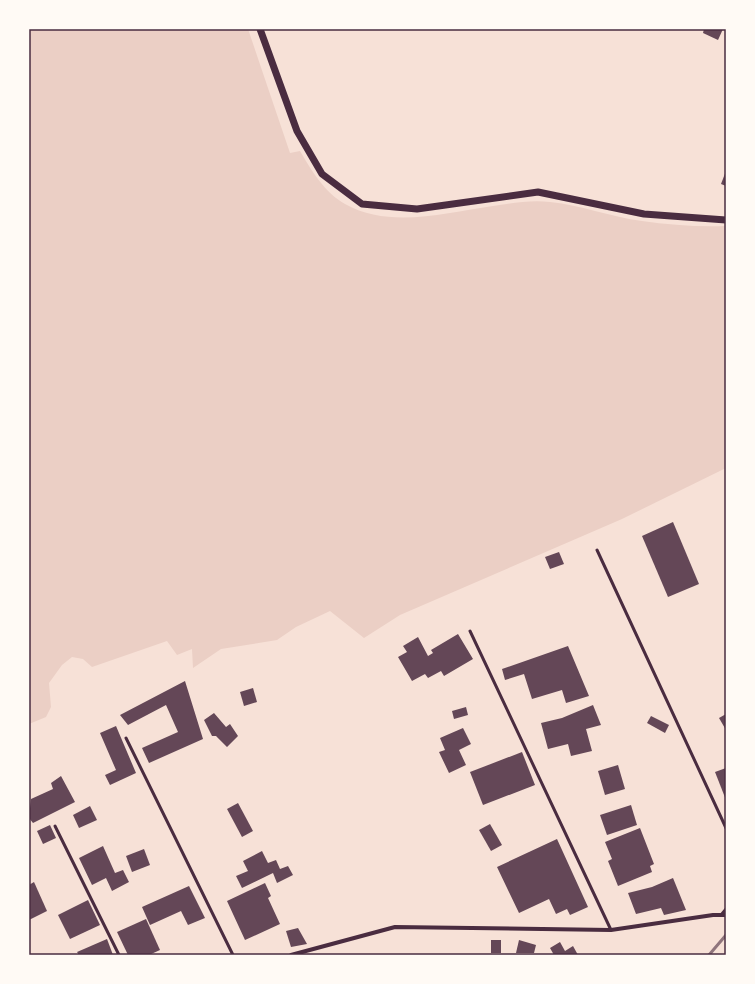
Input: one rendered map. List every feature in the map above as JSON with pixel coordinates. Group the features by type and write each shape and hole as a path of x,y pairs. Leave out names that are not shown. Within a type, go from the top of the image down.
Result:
{"street":[{"path":"260,29 297,131 322,174 362,204 417,210 538,192 644,214 726,220"},
{"path":"292,955 303,954 395,927 610,930 713,915 726,915"}],"lane":[{"path":"597,550 726,828"},
{"path":"470,632 610,930"},
{"path":"126,738 234,955"},
{"path":"55,826 119,955"},
{"path":"721,915 726,909"}],"shaded area":[{"path":"29,29 248,29 290,153 300,151 314,173 331,194 345,204 362,212 380,216 418,217 514,203 543,201 573,206 619,217 673,225 726,226 726,468 622,519 400,615 364,638 330,611 296,627 277,640 221,649 193,668 192,649 177,655 167,641 92,667 83,659 72,657 62,665 49,683 51,707 46,717 29,724"}],"building":[{"path":"704,29 723,29 718,40 703,33"},
{"path":"726,171 726,186 721,184"},
{"path":"673,522 699,584 668,597 642,536"},
{"path":"559,552 564,564 550,569 545,557"},
{"path":"458,634 473,659 444,676 441,671 428,678 425,674 412,681 398,657 407,652 403,646 418,637 428,656 433,653 431,650"},
{"path":"568,646 589,696 566,703 562,690 532,699 524,674 505,680 502,669"},
{"path":"185,681 203,739 149,763 142,748 178,732 166,705 128,725 120,715"},
{"path":"253,688 257,702 244,706 240,692"},
{"path":"593,705 601,725 586,729 592,751 571,756 568,744 548,749 541,723 562,718"},
{"path":"466,707 468,715 454,719 452,711"},
{"path":"214,713 226,727 230,724 238,736 227,747 216,736 212,736 204,720"},
{"path":"726,714 726,730 719,718"},
{"path":"651,716 669,725 665,733 647,723"},
{"path":"116,726 136,773 110,785 105,775 116,770 100,733"},
{"path":"463,728 471,744 459,750 466,765 449,773 439,752 445,750 440,738"},
{"path":"522,752 535,785 483,805 470,772"},
{"path":"618,765 625,789 605,795 598,771"},
{"path":"726,768 726,800 715,772"},
{"path":"61,776 75,802 33,823 29,818 31,799 53,789 51,783"},
{"path":"238,803 253,831 242,837 227,809"},
{"path":"631,805 637,825 607,835 600,815"},
{"path":"90,806 97,820 79,828 73,815"},
{"path":"490,824 502,845 491,851 479,830"},
{"path":"50,825 56,838 43,844 37,831"},
{"path":"640,828 654,864 650,866 652,872 618,886 608,861 612,859 605,842"},
{"path":"557,839 588,907 570,915 567,909 556,914 549,899 519,913 497,867"},
{"path":"103,846 115,873 123,870 129,882 112,891 106,878 92,885 79,858"},
{"path":"144,849 150,865 132,872 126,856"},
{"path":"262,851 268,863 276,860 280,869 288,866 293,875 277,883 273,873 242,888 236,876 248,871 243,861"},
{"path":"673,878 686,910 664,915 661,908 636,914 628,893 652,887"},
{"path":"34,882 47,911 29,920 29,885"},
{"path":"265,883 271,896 268,898 280,924 245,940 227,901"},
{"path":"189,886 205,918 188,925 181,911 150,925 142,907"},
{"path":"88,900 100,925 70,939 58,915"},
{"path":"146,919 160,950 149,955 128,955 117,932"},
{"path":"298,928 307,944 291,947 286,931"},
{"path":"107,939 113,955 79,955 77,952"},
{"path":"491,940 501,940 501,953 491,953"},
{"path":"519,940 536,945 534,953 516,953"},
{"path":"560,942 565,951 573,946 578,955 554,955 550,948"}],"railway":[{"path":"709,955 726,935"}]}
